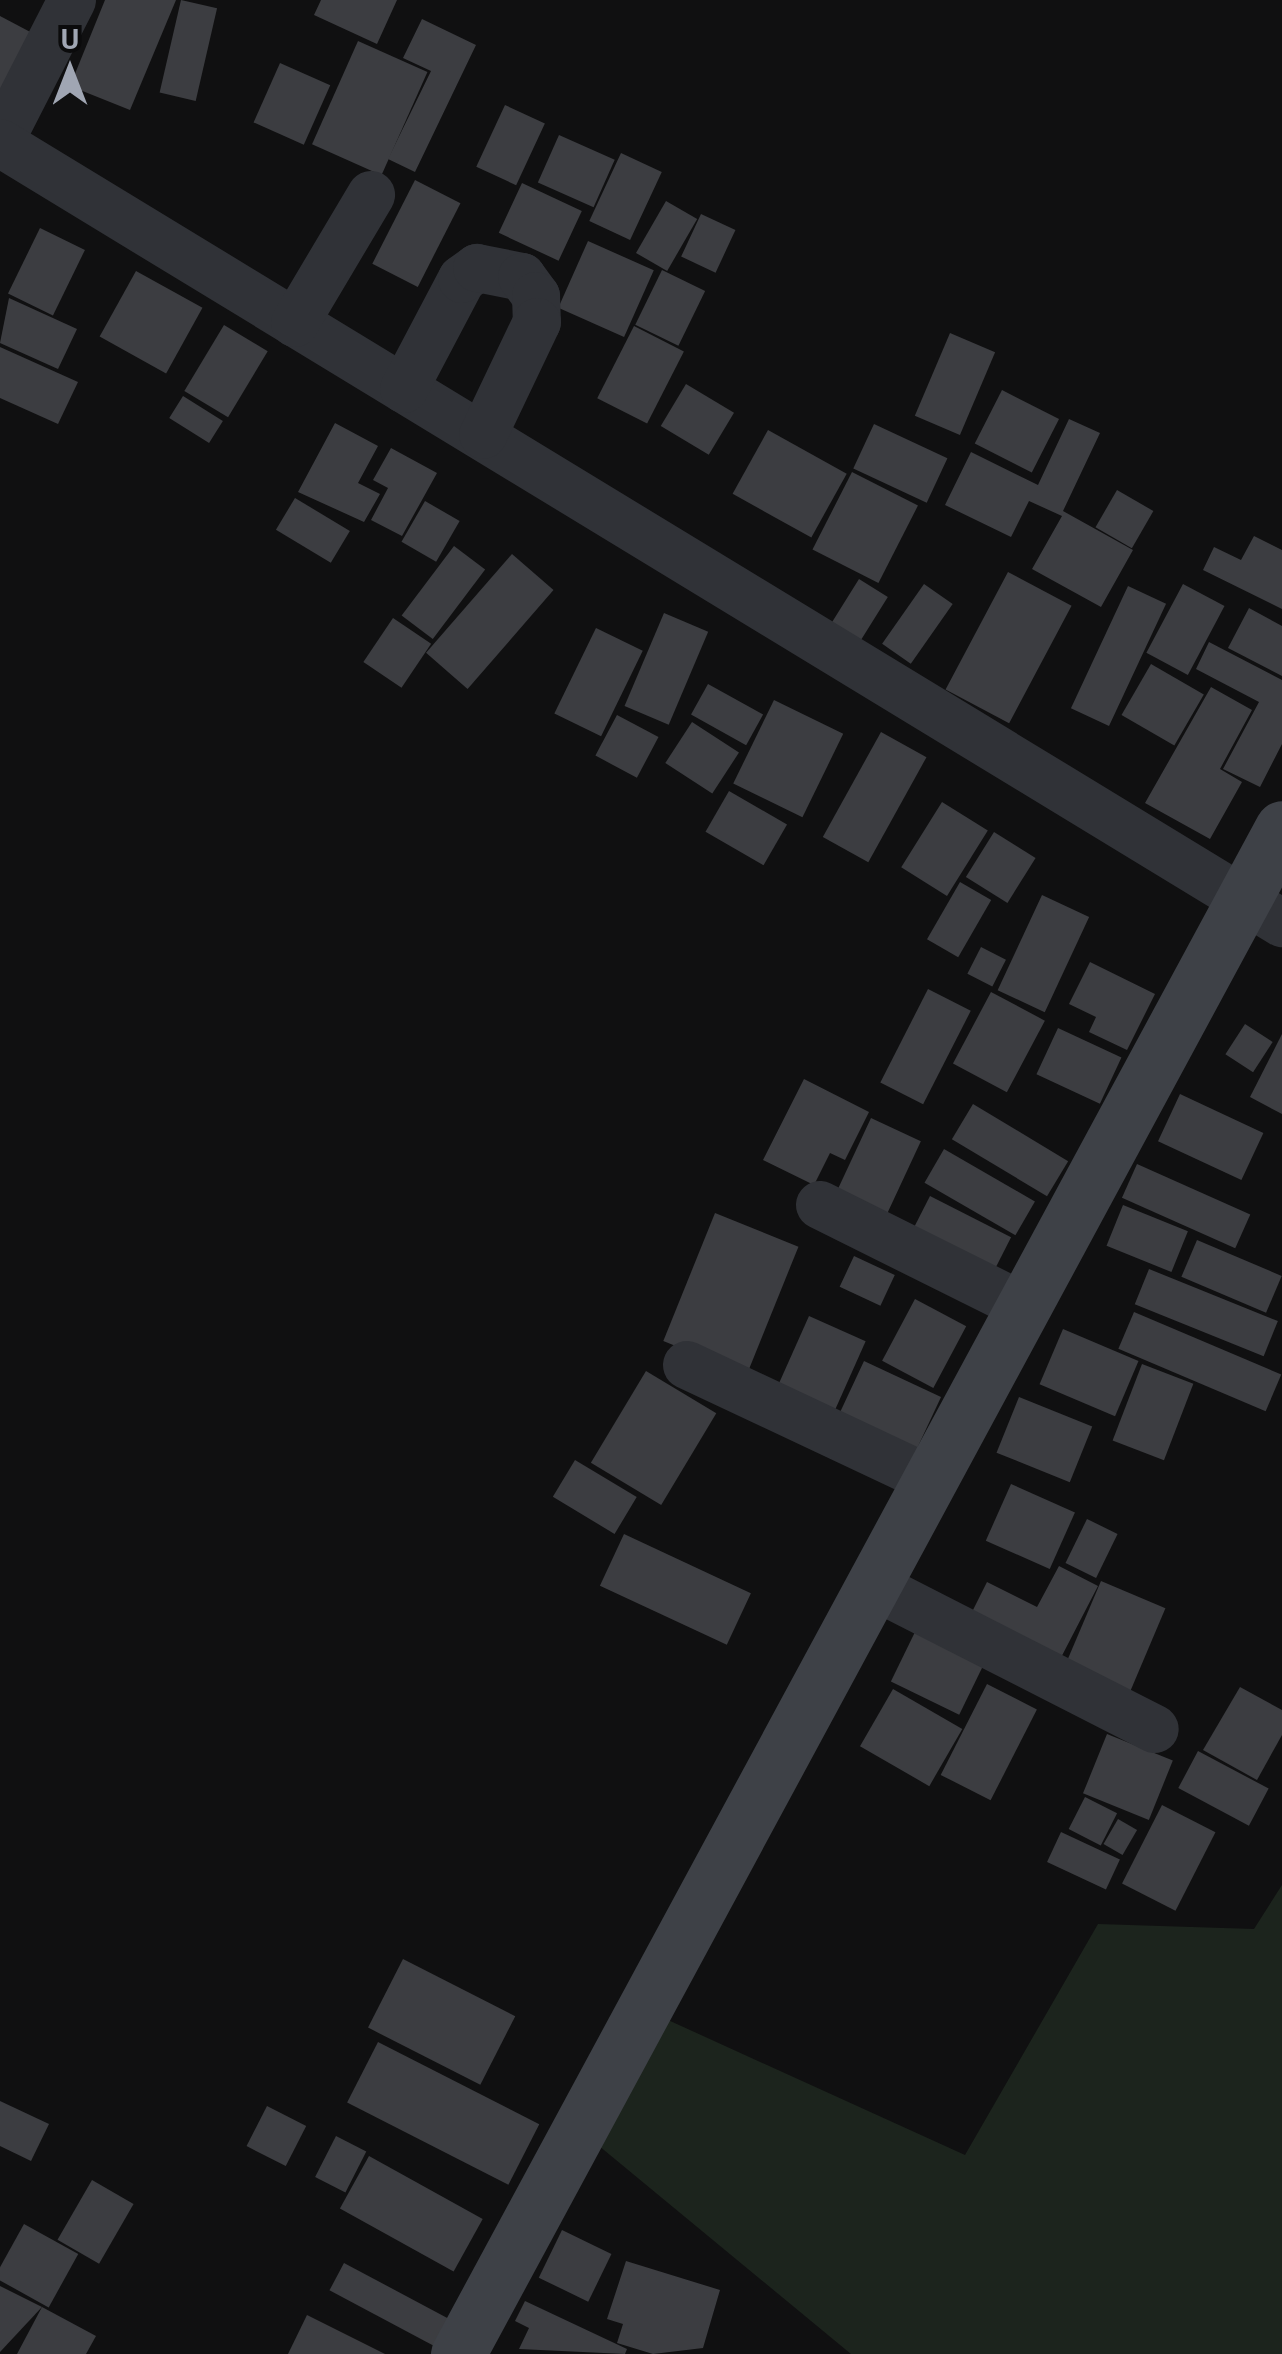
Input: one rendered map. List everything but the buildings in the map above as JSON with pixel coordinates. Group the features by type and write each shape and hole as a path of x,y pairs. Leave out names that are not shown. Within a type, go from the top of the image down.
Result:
{"main road":[{"path":"458,2354 931,1480 1021,1305 1264,912 1282,828"}],"street":[{"path":"72,0 0,142 1264,912"},
{"path":"295,323 371,195"},
{"path":"404,389 462,279 477,268 522,277 536,296 536,322 483,435"},
{"path":"820,1205 1021,1305"},
{"path":"687,1365 931,1480"},
{"path":"874,1586 1155,1728"}],"shaded area":[{"path":"1282,1885 1282,2354 851,2354 587,2136 657,2015 965,2155 1098,1924 1254,1929"}]}
